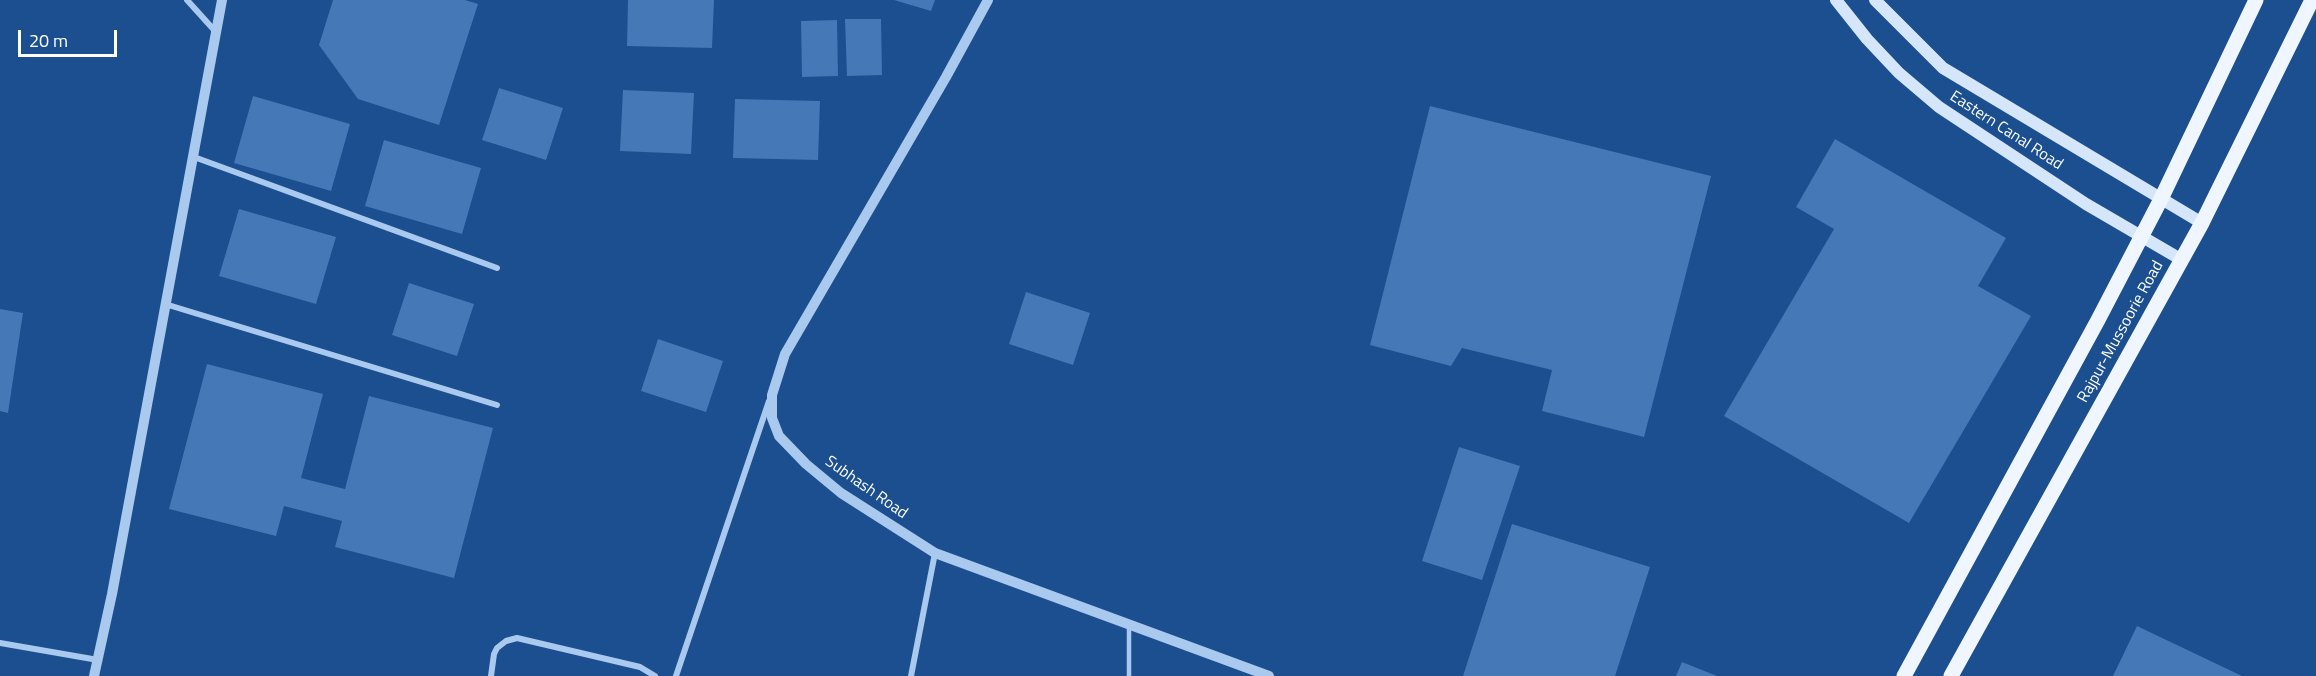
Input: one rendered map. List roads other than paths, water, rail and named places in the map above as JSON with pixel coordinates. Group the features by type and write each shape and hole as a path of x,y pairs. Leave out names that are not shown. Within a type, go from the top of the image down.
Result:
{"main road":[{"name":"Eastern Canal Road","path":"1836,0 1867,39 1899,73 1939,107 2086,204 2182,260"},
{"name":"Eastern Canal Road","path":"1875,0 1943,68 2202,223"},
{"name":"Rajpur-Mussoorie Road","path":"1904,676 2142,236 2256,0"},
{"name":"Rajpur-Mussoorie Road","path":"1951,676 2202,223 2312,0"}],"street":[{"path":"187,0 215,31"},
{"path":"94,676 222,0"},
{"name":"Subhash Road","path":"988,0 946,77 785,354 772,395 772,418 779,436 789,448 841,493 935,553 1269,676"},
{"path":"194,157 497,268"},
{"path":"165,304 496,405"},
{"path":"676,676 776,380"},
{"path":"911,676 935,553"},
{"path":"491,676 497,648 506,641 517,638 640,667 655,676"},
{"path":"0,643 98,660"}],"lane":[{"path":"1128,676 1129,623"}]}
